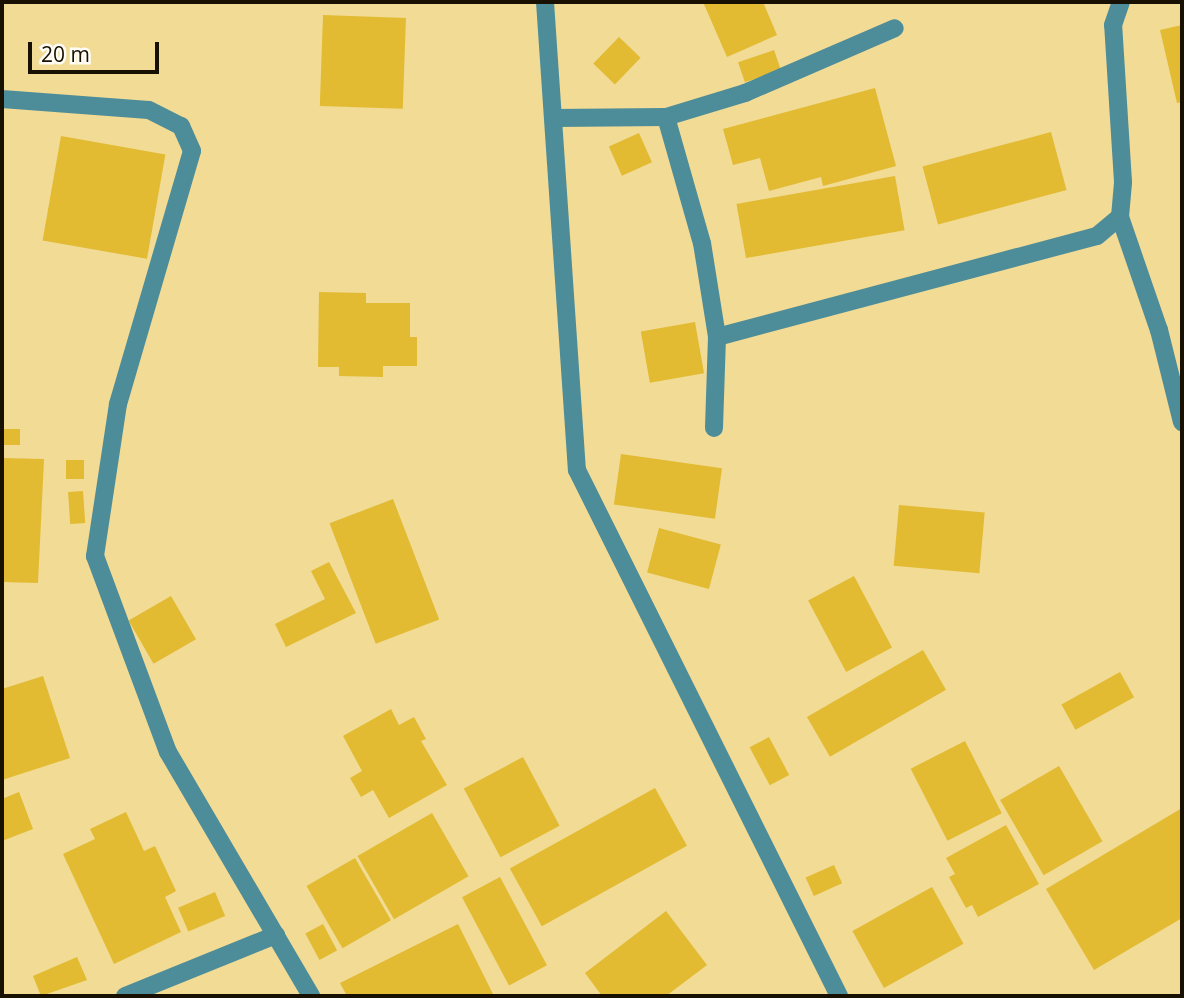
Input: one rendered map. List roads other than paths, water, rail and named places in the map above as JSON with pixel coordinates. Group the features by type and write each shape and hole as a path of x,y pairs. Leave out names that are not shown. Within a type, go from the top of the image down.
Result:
{"street":[{"path":"545,2 577,470 839,996"},
{"path":"1121,2 1113,25 1124,182 1120,217 1159,330 1182,422"},
{"path":"554,118 666,117 745,93 895,29"},
{"path":"2,99 149,110 181,126 192,151 118,404 95,556 168,752 311,996"},
{"path":"666,117 702,243 717,337 715,428"},
{"path":"717,337 1097,236 1120,217"},
{"path":"125,996 276,935"}]}
